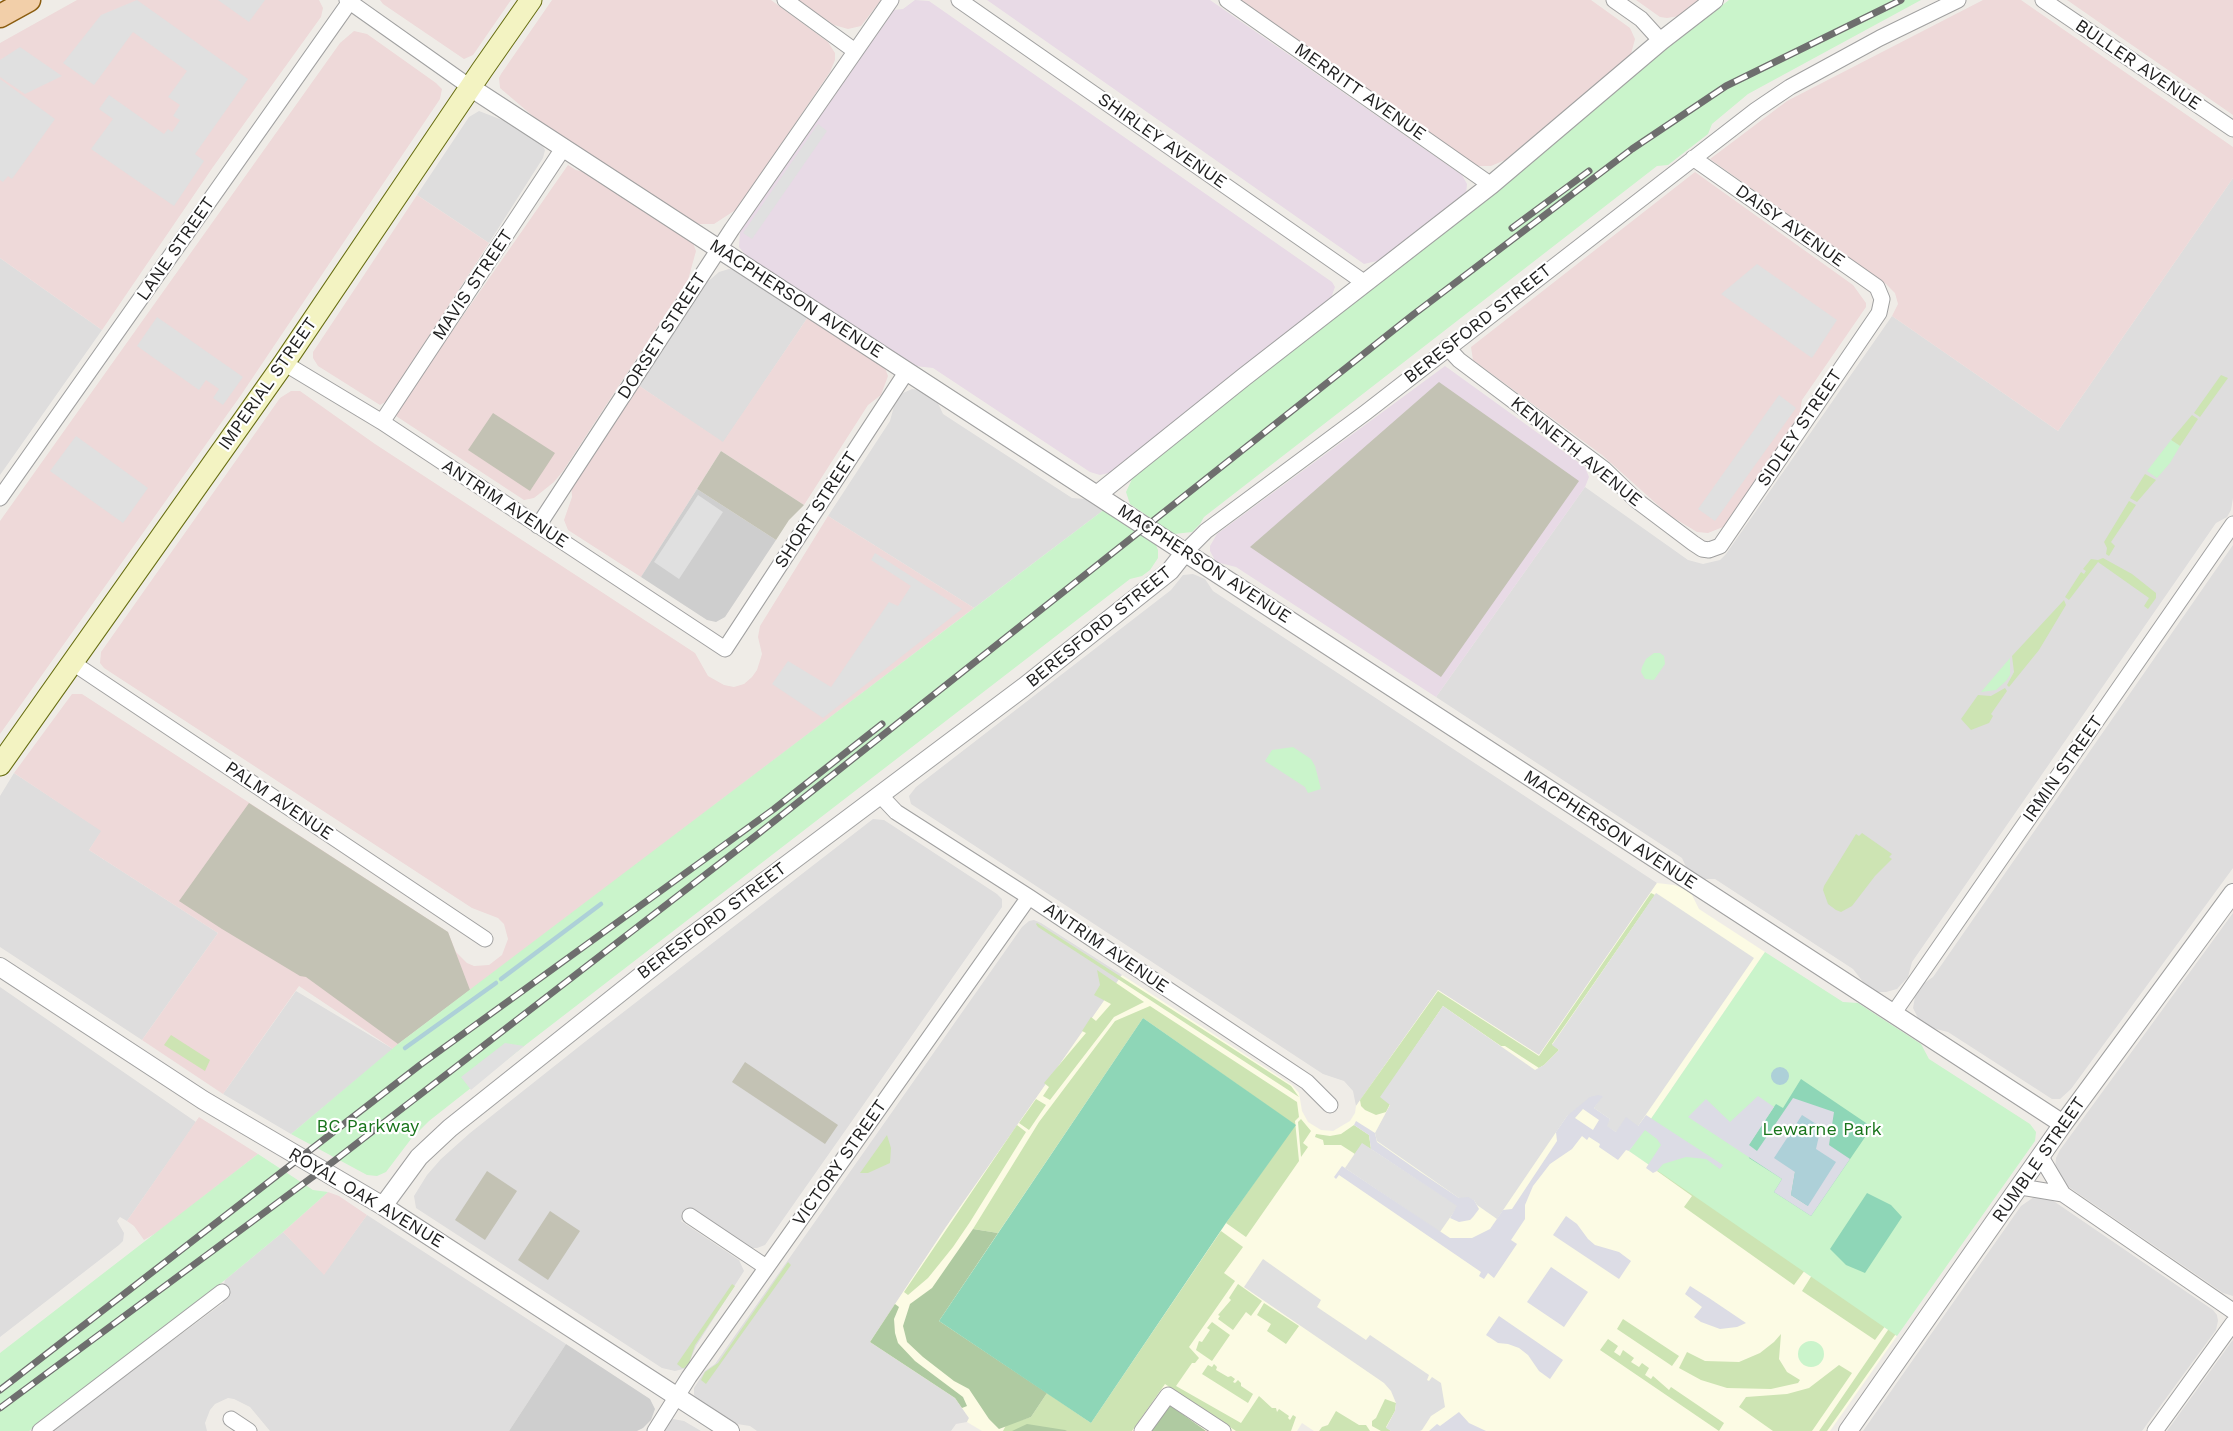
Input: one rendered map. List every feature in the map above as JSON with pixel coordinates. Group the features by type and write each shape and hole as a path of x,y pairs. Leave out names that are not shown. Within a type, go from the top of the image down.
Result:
{"main road":[{"path":"0,16 29,0"},
{"name":"IMPERIAL STREET","path":"0,765 284,363 531,0"}],"street":[{"path":"785,0 855,51"},
{"name":"DORSET STREET","path":"538,526 719,249 891,0"},
{"name":"SHIRLEY AVENUE","path":"959,0 1365,283"},
{"name":"MERRITT AVENUE","path":"1227,0 1491,185"},
{"path":"1614,0 1641,20 1661,41"},
{"path":"1098,494 1491,185 1661,41 1714,0"},
{"name":"BERESFORD STREET","path":"384,1206 419,1157 450,1128 680,945 1070,651 1170,571 1206,531 1365,413 1756,110 1790,87 1958,0"},
{"name":"BULLER AVENUE","path":"2043,0 2233,129"},
{"name":"MACPHERSON AVENUE","path":"349,1 470,87 2063,1124"},
{"name":"LANE STREET","path":"0,498 349,1"},
{"name":"MAVIS STREET","path":"382,422 564,147"},
{"name":"DAISY AVENUE","path":"1693,158 1877,287 1882,299"},
{"name":"SIDLEY STREET","path":"1709,550 1719,546 1804,425 1879,313 1882,299"},
{"name":"KENNETH AVENUE","path":"1447,348 1459,360 1604,469 1636,500 1693,543 1702,549 1709,550"},
{"name":"ANTRIM AVENUE","path":"284,363 382,422 725,649"},
{"name":"SHORT STREET","path":"725,649 907,371"},
{"name":"IRMIN STREET","path":"1893,1014 2233,524"},
{"name":"PALM AVENUE","path":"73,663 485,939"},
{"name":"ANTRIM AVENUE","path":"880,795 896,812 1029,897 1307,1082 1330,1105"},
{"name":"RUMBLE STREET","path":"1848,1431 2063,1124 2233,892"},
{"name":"VICTORY STREET","path":"655,1431 766,1267 1029,897"},
{"name":"ROYAL OAK AVENUE","path":"0,967 203,1100 384,1206 730,1431"},
{"path":"2041,1156 2063,1194"},
{"path":"2021,1187 2063,1194 2233,1311"},
{"path":"690,1216 766,1267"},
{"path":"40,1431 222,1292"},
{"path":"2156,1431 2233,1323"},
{"path":"1142,1431 1168,1395 1223,1431"},
{"path":"231,1419 249,1431"}],"shaded area":[{"path":"77,0 319,0 323,8 321,17 213,167 102,330 0,258 0,43"},
{"path":"137,0 248,79 195,154 204,161 174,206 91,149 113,119 99,109 109,95 164,134 168,129 172,132 180,120 173,116 180,105 168,97 187,71 133,32 94,85 63,63 101,15"},
{"path":"218,0 265,0 249,22"},
{"path":"380,0 511,0 473,55 464,59"},
{"path":"552,0 771,0 828,42 835,53 835,60 830,72 737,209 714,224 699,224 541,123 500,88 501,74"},
{"path":"798,0 881,0 861,26 848,29 834,25"},
{"path":"915,0 929,1 1332,282 1335,287 1331,298 1109,473 1100,475 1090,472 933,368 915,366 748,258 739,247 740,232 894,10 903,9"},
{"path":"987,0 1210,0 1462,175 1467,184 1466,194 1381,260 1364,264"},
{"path":"1239,0 1591,0 1630,28 1635,39 1631,54 1505,160 1491,166 1479,166 1474,165"},
{"path":"1636,0 1703,0 1679,16 1667,18 1660,17"},
{"path":"1983,0 2021,0 2233,147 2233,178 2058,431 1892,316 1898,304 1895,293 1886,284 1710,159 1787,101"},
{"path":"2067,0 2233,0 2233,115"},
{"path":"354,31 367,34 436,83 442,89 440,99 241,395 0,734 0,521 340,43"},
{"path":"20,47 62,76 25,94 0,77 0,60"},
{"path":"0,79 55,119 12,179 8,176 3,182 0,180"},
{"path":"479,111 510,123 540,142 545,150 543,158 489,243 417,195 469,117"},
{"path":"818,124 827,131 752,239 743,233"},
{"path":"568,165 585,172 693,243 696,251 688,280 563,471 554,482 534,498 524,500 396,416 398,409"},
{"path":"1695,172 1853,285 1866,303 1866,307 1802,400 1799,417 1723,527 1708,533 1697,532 1669,515 1602,455 1473,360 1471,347"},
{"path":"2233,178 2233,498 2231,510 2227,517 2216,523 1912,962 1908,977 1897,989 1875,992 1867,987 1853,969 1715,879 1704,879 1695,875 1687,869 1682,858 1436,697 1585,487 1688,560 1703,564 1720,560 1892,316 2058,431"},
{"path":"417,195 489,243 387,401 380,405 318,366 313,358 313,352"},
{"path":"0,258 102,330 0,475"},
{"path":"1757,264 1837,320 1812,358 1721,294"},
{"path":"729,269 737,270 808,317 723,443 638,385 705,284 719,272"},
{"path":"157,317 243,377 223,405 213,398 219,389 206,380 199,390 137,346"},
{"path":"808,317 885,368 888,376 881,395 868,405 804,505 721,451 641,577 568,530 564,520 572,497 571,484 638,385 723,442"},
{"path":"1445,366 1585,467 1589,477 1585,487 1436,697 1236,567 1216,562 1210,546 1217,534"},
{"path":"1439,382 1579,481 1441,677 1250,547"},
{"path":"912,389 936,399 943,414 1072,498 1086,499 1105,509 974,608 828,516 890,421 894,406 903,393"},
{"path":"291,391 300,391 375,444 695,653 708,676 724,685 734,687 744,684 757,670 762,654 758,637 760,626 828,516 974,608 393,1049 299,986 223,1094 142,1040 218,933 89,850 101,831 14,773 72,694 82,694 448,932 456,952 467,963 474,966 489,965 502,955 508,939 504,924 498,918 472,908 104,668 100,663 101,652 280,398"},
{"path":"1779,395 1796,408 1715,521 1698,509"},
{"path":"493,413 555,453 530,491 468,450"},
{"path":"76,436 148,488 123,523 50,471"},
{"path":"721,451 804,505 789,520 776,540 697,489"},
{"path":"697,489 776,540 725,617 716,622 707,620 641,577"},
{"path":"698,495 723,512 679,579 654,562"},
{"path":"2233,545 2233,868 2071,1089 2060,1099 2052,1099 1948,1032 1928,1027 1919,1020 1913,1008 1915,997 1923,984 1933,977"},
{"path":"875,553 962,609 823,718 772,684 788,661 831,687 889,602 898,606 911,586 871,560"},
{"path":"1193,574 1205,579 1213,591 1657,883 1539,1055 1438,990 1356,1106 1353,1091 1344,1081 1323,1074 911,804 909,796 916,787 1171,590 1183,575"},
{"path":"14,773 102,831 89,850 218,933 142,1040 0,947 0,796"},
{"path":"249,803 448,932 470,990 398,1044 306,977 300,976 179,901"},
{"path":"873,819 884,820 997,894 1002,899 1002,907 765,1245 750,1248 689,1210 681,1221 739,1260 744,1271 696,1346 687,1368 675,1371 662,1368 416,1208 414,1196 427,1175 470,1133"},
{"path":"1657,883 1685,889 1692,895 1699,909 1765,952 1629,1151 1897,1336 1830,1431 1314,1431 1302,1423 1297,1431 982,1431 967,1422 969,1418 955,1398 870,1342 946,1227 1122,975 1292,1085 1299,1093 1302,1111 1308,1122 1321,1130 1333,1131 1350,1121 1356,1106 1438,990 1539,1055"},
{"path":"1656,893 1754,958 1638,1126 1616,1132 1606,1126 1610,1119 1594,1108 1602,1096 1567,1116 1497,1219 1477,1205 1474,1200 1459,1198 1377,1141 1375,1133 1390,1105 1380,1097 1443,1006 1535,1070 1544,1065 1559,1050 1552,1045"},
{"path":"2233,913 2233,1296 2223,1293 2063,1183 2055,1169 2056,1158 2060,1150"},
{"path":"1034,920 1122,975 946,1227 870,1342 955,1398 969,1418 967,1422 956,1424 951,1431 757,1431 750,1426 737,1424 725,1418 698,1401 694,1395 694,1388 705,1371 715,1364 1022,927"},
{"path":"0,987 196,1122 127,1221 120,1217 117,1221 124,1233 123,1241 0,1337"},
{"path":"296,991 393,1049 291,1134 223,1094"},
{"path":"505,1043 524,1046 471,1090 461,1077"},
{"path":"745,1062 838,1125 825,1144 732,1082"},
{"path":"1603,1096 1594,1108 1610,1119 1607,1126 1616,1132 1626,1117 1638,1126 1646,1115 1723,1165 1720,1169 1706,1159 1686,1157 1663,1164 1653,1173 1646,1168 1661,1145 1645,1130 1629,1151 1626,1150 1618,1160 1599,1147 1600,1144 1589,1137 1587,1140 1582,1136 1572,1149 1550,1164 1533,1186 1525,1205 1525,1219 1511,1240 1517,1244 1494,1278 1488,1273 1484,1279 1479,1276 1481,1272 1339,1175 1336,1179 1334,1177 1342,1166 1450,1238 1472,1238 1490,1229 1503,1210 1512,1209 1557,1141 1556,1132 1567,1116 1590,1097","holes":["1583,1109 1599,1120 1593,1130 1575,1118"]},
{"path":"1758,1096 1774,1107 1749,1145 1757,1151 1793,1098 1834,1112 1829,1145 1850,1159 1811,1216 1774,1192 1782,1179 1688,1117 1706,1099 1730,1122","holes":["1795,1172 1808,1206 1791,1195"]},
{"path":"199,1117 258,1154 158,1232 144,1240 134,1226 127,1221"},
{"path":"1356,1121 1375,1133 1377,1142 1420,1172 1459,1198 1468,1197 1474,1200 1479,1209 1473,1217 1470,1220 1459,1222 1450,1218 1457,1206 1371,1149 1369,1135 1354,1125"},
{"path":"1362,1143 1458,1206 1440,1232 1345,1168"},
{"path":"487,1171 517,1191 485,1240 455,1220"},
{"path":"328,1192 339,1196 367,1215 324,1275 283,1232"},
{"path":"2034,1197 2052,1200 2213,1310 2218,1321 2216,1330 2142,1431 1863,1431 2021,1206"},
{"path":"550,1211 580,1231 548,1280 518,1260"},
{"path":"367,1215 566,1344 509,1431 270,1431 250,1407 228,1398 215,1404 210,1410 205,1423 207,1431 51,1431 223,1303 222,1292 225,1280 283,1232 324,1274"},
{"path":"1566,1216 1577,1224 1595,1245 1619,1252 1631,1261 1619,1279 1553,1235"},
{"path":"1263,1259 1321,1300 1317,1307 1366,1340 1370,1335 1429,1375 1427,1380 1429,1381 1432,1377 1441,1383 1445,1407 1431,1416 1420,1431 1391,1431 1386,1428 1395,1411 1396,1403 1391,1391 1384,1383 1244,1287"},
{"path":"1551,1267 1588,1292 1564,1327 1527,1302"},
{"path":"1690,1286 1746,1323 1737,1327 1720,1329 1701,1322 1694,1317 1702,1307 1685,1294"},
{"path":"1499,1316 1563,1360 1550,1379 1539,1371 1528,1355 1519,1348 1498,1343 1486,1335"},
{"path":"2232,1341 2233,1431 2167,1431"},
{"path":"566,1344 650,1399 655,1409 651,1420 637,1431 509,1431"},
{"path":"1459,1412 1469,1423 1486,1431 1429,1431 1437,1424 1440,1426"},
{"path":"673,1419 684,1421 701,1431 660,1431 667,1421"}],"green space":[{"path":"1729,0 1921,0 1748,94 1712,124 1708,134 1668,165 1657,166 1204,517 1192,532 1174,534 1130,504 1126,492 1133,477 1657,55"},
{"path":"2221,375 2228,378 2200,417 2194,413"},
{"path":"2192,415 2198,419 2180,446 2171,440"},
{"path":"2171,440 2180,446 2170,463 2157,478 2147,471"},
{"path":"2145,474 2156,480 2137,502 2130,498"},
{"path":"2129,501 2136,505 2111,542 2115,546 2109,556 2106,554 2107,548 2104,542"},
{"name":"BC Parkway","path":"1105,509 1155,543 1158,558 1150,570 1142,576 1130,579 429,1121 411,1139 386,1172 377,1176 367,1175 291,1134 398,1044"},
{"path":"2103,558 2132,574 2156,593 2156,598 2148,609 2144,606 2149,598 2098,562 2069,600 2065,597 2081,572 2084,574 2086,571 2083,569 2091,559"},
{"path":"2064,600 2066,605 2039,650 2009,687 2007,685 2014,672 2012,656"},
{"path":"1654,653 1664,656 1665,664 1654,680 1645,679 1641,672 1642,667 1646,659"},
{"path":"2010,658 2010,675 2006,681 1996,690 1981,692"},
{"path":"2005,688 2007,691 1991,714 1993,716 1989,723 1971,730 1961,719 1978,695 1991,696"},
{"path":"1293,747 1311,759 1321,789 1308,793 1305,787 1265,761 1272,750"},
{"path":"1862,833 1892,854 1889,857 1892,859 1875,876 1852,906 1841,912 1828,904 1823,890 1824,886 1856,834 1859,836"},
{"path":"1651,893 1655,895 1552,1044 1559,1050 1544,1065 1539,1068 1505,1046 1501,1046 1443,1006 1381,1097 1390,1104 1386,1112 1376,1115 1361,1106 1360,1100 1438,991 1539,1056"},
{"path":"1037,923 1291,1086 1299,1097 1038,927"},
{"name":"Lewarne Park","path":"1765,952 1843,1002 1858,1003 1921,1044 1929,1059 2030,1124 2036,1132 2035,1141 1897,1336 1629,1151"},
{"path":"1097,970 1144,1002 1114,1017 1050,1100 1043,1096 1049,1087 1044,1083 1086,1033 1082,1031 1091,1017 1096,1021 1111,1004 1094,995 1100,985"},
{"path":"1150,1006 1297,1102 1299,1117 1295,1121 1299,1161 1246,1237 1226,1223 1295,1125 1143,1018 998,1233 973,1229 1039,1122 1115,1021"},
{"path":"1143,1018 1296,1125 1226,1223 1091,1423 939,1321"},
{"path":"171,1035 210,1060 205,1071 164,1045"},
{"path":"1801,1079 1872,1127 1811,1216 1774,1192 1782,1179 1749,1158 1748,1146 1776,1104 1783,1108"},
{"path":"1036,1099 1046,1105 1029,1130 1019,1123"},
{"path":"1301,1119 1311,1131 1303,1143 1308,1147 1301,1157 1298,1122"},
{"path":"1017,1125 1026,1132 970,1222 928,1278 908,1295 904,1292"},
{"path":"1354,1125 1369,1135 1371,1149 1362,1144 1355,1154 1341,1145 1324,1145 1323,1140 1315,1137 1316,1134 1330,1136 1341,1134"},
{"path":"887,1135 891,1148 890,1163 868,1173 860,1173"},
{"path":"2032,1142 1827,1431 1819,1431 1888,1330"},
{"name":"BC Parkway","path":"258,1154 313,1190 328,1192 225,1280 29,1431 0,1431 0,1353"},
{"path":"1662,1164 1816,1255 1794,1285 1684,1207 1692,1196 1657,1171"},
{"path":"1867,1193 1891,1205 1902,1217 1865,1273 1846,1265 1830,1249"},
{"path":"973,1229 998,1233 939,1321 1047,1393 1031,1417 999,1429 989,1419 969,1389 954,1381 907,1342 903,1326 910,1304 932,1288"},
{"path":"1221,1231 1243,1247 1224,1273 1235,1281 1189,1347 1199,1358 1192,1363 1176,1386 1241,1423 1259,1396 1272,1408 1276,1408 1277,1412 1279,1409 1289,1416 1290,1420 1293,1415 1296,1417 1291,1431 1236,1431 1165,1384 1132,1431 1003,1431 1006,1425 1031,1417 1047,1393 1091,1423"},
{"path":"788,1262 791,1265 706,1384 701,1380 705,1372 718,1363"},
{"path":"1819,1264 1891,1318 1875,1340 1802,1291"},
{"path":"732,1284 735,1286 695,1345 689,1363 682,1368 677,1364"},
{"path":"1238,1284 1262,1301 1251,1316 1246,1312 1233,1330 1218,1319 1220,1316 1218,1315 1231,1300 1229,1298"},
{"path":"1264,1303 1299,1326 1286,1344 1267,1331 1271,1324 1257,1315"},
{"path":"895,1304 899,1307 894,1319 898,1343 915,1361 963,1397 967,1406 962,1408 955,1398 870,1342"},
{"path":"1623,1319 1679,1356 1672,1366 1617,1329"},
{"path":"1212,1322 1230,1335 1212,1361 1196,1350 1199,1341 1202,1342 1210,1330 1207,1328"},
{"path":"1781,1334 1779,1359 1787,1372 1800,1380 1798,1383 1771,1389 1727,1388 1701,1380 1679,1368 1687,1352 1705,1361 1739,1362 1760,1353"},
{"path":"1608,1339 1618,1346 1614,1352 1620,1356 1623,1350 1634,1358 1631,1362 1639,1367 1642,1363 1649,1368 1645,1375 1651,1379 1653,1376 1669,1390 1671,1387 1724,1423 1719,1431 1600,1350"},
{"path":"1811,1341 1820,1345 1824,1354 1820,1363 1811,1367 1802,1363 1798,1354 1802,1345"},
{"path":"1214,1364 1217,1367 1216,1370 1228,1377 1231,1376 1235,1379 1233,1382 1235,1383 1238,1380 1241,1386 1253,1394 1248,1403 1202,1374 1208,1365 1212,1367"},
{"path":"1839,1365 1852,1373 1812,1431 1773,1431 1739,1407 1746,1397 1787,1394 1809,1388"},
{"path":"1385,1399 1396,1403 1395,1411 1386,1427 1391,1431 1381,1431 1372,1426 1372,1421 1376,1418"},
{"path":"1171,1406 1206,1431 1149,1431 1164,1408"},
{"path":"1336,1411 1359,1425 1366,1425 1370,1431 1319,1431 1328,1425"},
{"path":"1027,1424 1065,1430 1067,1431 1012,1431"}],"water":[{"path":"1780,1067 1786,1070 1789,1076 1786,1082 1780,1085 1774,1082 1771,1076 1774,1070"},
{"path":"1802,1115 1821,1127 1816,1149 1836,1162 1808,1206 1791,1195 1795,1172 1774,1158"}],"waterway":[{"path":"501,979 601,904"},
{"path":"405,1048 496,983"}],"railway":[{"path":"0,1408 334,1161 758,834 1414,314 1632,149 1726,86 1901,0"},
{"path":"1512,228 1589,171"},
{"path":"0,1390 420,1065 774,809 882,724"}]}
